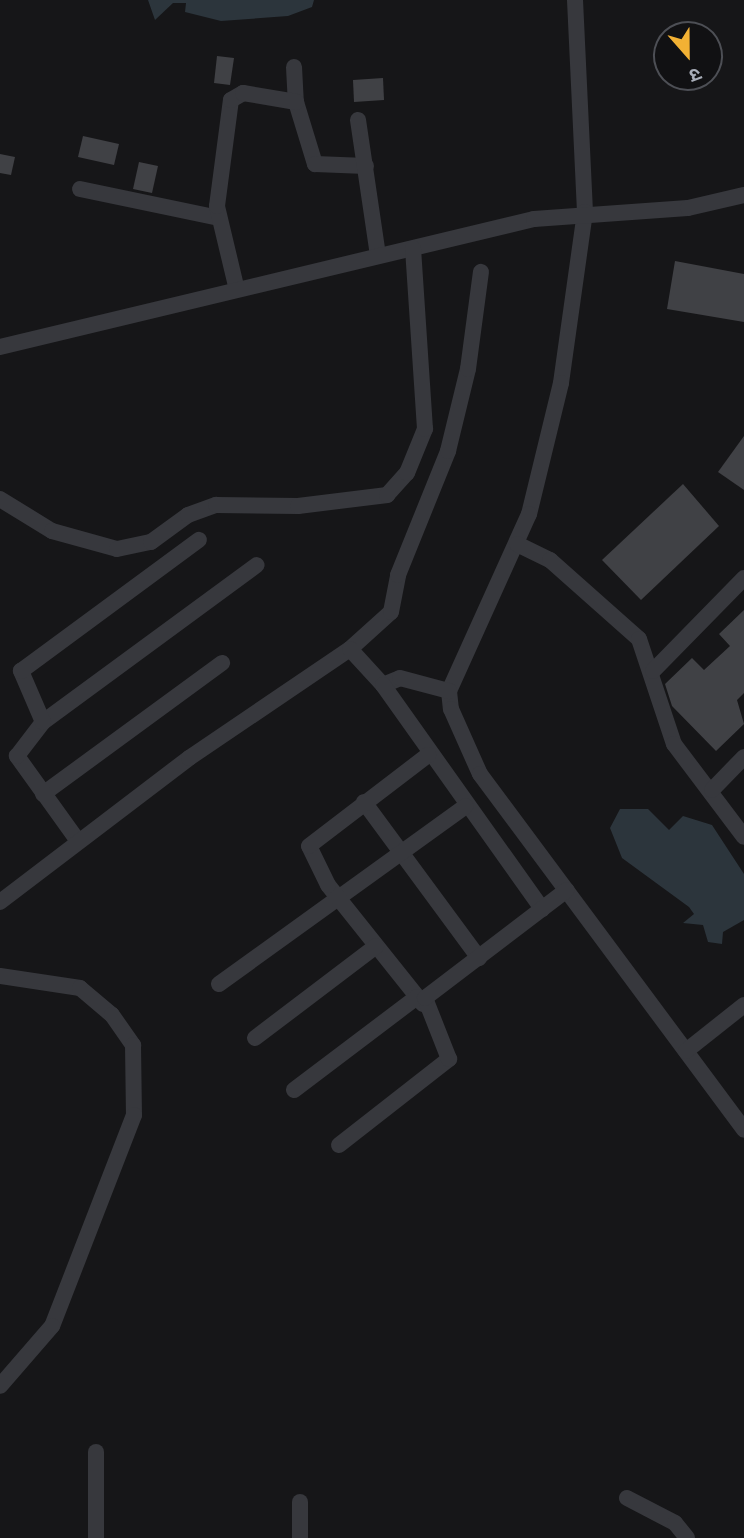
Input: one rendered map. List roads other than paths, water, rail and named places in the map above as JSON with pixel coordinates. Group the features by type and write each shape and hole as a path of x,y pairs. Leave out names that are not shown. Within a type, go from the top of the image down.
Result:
{"street":[{"path":"575,0 585,212 556,407 517,544 449,691 467,752 744,1129"},
{"path":"294,67 296,102 315,164 366,166"},
{"path":"236,286 219,218 216,193 231,100 243,93 296,102"},
{"path":"358,120 378,255"},
{"path":"80,189 219,218"},
{"path":"0,347 236,286 585,212 622,215 744,195"},
{"path":"0,499 52,531 117,549 151,542 188,515 216,505 298,506 387,495 407,473 425,429 413,248"},
{"path":"0,902 78,841 350,649 390,612 398,575 448,451 468,369 481,272"},
{"path":"43,722 22,678 24,663 199,540"},
{"path":"517,544 550,559 614,611 639,639 653,671 661,717 674,744 712,790 744,837"},
{"path":"78,841 43,794 17,750 43,722 257,565"},
{"path":"653,671 744,578"},
{"path":"350,649 383,685 428,755 542,909"},
{"path":"43,794 222,663"},
{"path":"383,685 400,678 449,691"},
{"path":"339,1145 449,1059 420,1001 340,900 309,846 428,755"},
{"path":"712,790 744,757"},
{"path":"364,802 478,958"},
{"path":"219,984 340,900 466,806"},
{"path":"294,1090 420,1001 567,890"},
{"path":"255,1038 376,946"},
{"path":"0,976 80,988 112,1015 133,1045 134,1115 52,1326 0,1386"},
{"path":"686,1051 744,1005"},
{"path":"96,1452 96,1538"},
{"path":"627,1498 675,1523 687,1538"},
{"path":"300,1502 300,1538"}]}
